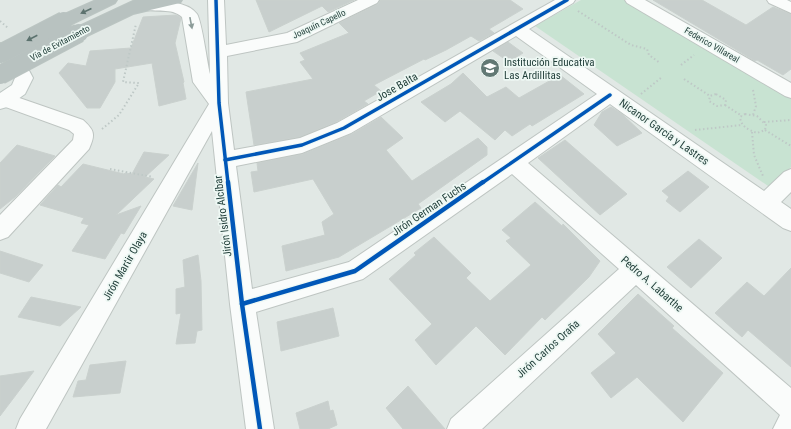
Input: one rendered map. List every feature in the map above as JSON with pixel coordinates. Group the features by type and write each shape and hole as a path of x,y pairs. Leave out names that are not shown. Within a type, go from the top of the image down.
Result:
{"highway":[{"name":"Vía de Evitamiento","path":"0,54 109,0"},
{"name":"Vía de Evitamiento","path":"0,75 121,12 145,5 174,0"}],"street":[{"name":"Jirón Isidro Alcíbar","path":"216,0 219,104 242,304 260,429"},
{"name":"Joaquín Capello","path":"218,52 292,38 371,0"},
{"name":"Jose Balta","path":"225,160 302,145 344,128 567,0"},
{"name":"Federico Villareal","path":"633,0 791,91"},
{"path":"775,0 791,8"},
{"path":"145,5 180,7 186,10 190,16 202,82 219,104"},
{"name":"Nicanor García y Lastres","path":"516,29 791,221"},
{"path":"0,49 21,71 24,78 19,89 2,101"},
{"name":"Jirón German Fuchs","path":"242,304 355,271 513,162 618,100"},
{"path":"0,230 82,143 84,132 76,126 2,101"},
{"name":"Jirón Martir Olaya","path":"30,429 219,104"},
{"name":"Pedro A. Labarthe","path":"513,162 791,406"},
{"path":"766,203 791,178"},
{"name":"Jirón Carlos Oraña","path":"461,429 636,269"},
{"path":"787,429 791,424"}],"path":[{"path":"83,137 108,126 120,113 139,83 123,82 145,5"},
{"path":"597,23 631,45 647,49 649,55 660,63"},
{"path":"618,100 662,78"},
{"path":"684,79 710,96"},
{"path":"752,87 756,106 753,115"},
{"path":"710,96 716,94 722,96 726,102 725,105"},
{"path":"710,96 709,101 714,105 725,105 742,116 753,115 764,122 791,120"},
{"path":"742,116 740,120 742,125 752,132 760,133 765,130"},
{"path":"764,122 766,125 765,130"},
{"path":"689,131 701,128 742,125"},
{"path":"765,130 791,146"},
{"path":"752,132 755,159 766,182"},
{"path":"110,169 175,181"}],"green space":[{"path":"581,0 626,0 791,98 791,167 771,188 535,26"}],"building":[{"path":"256,0 354,0 328,12 322,6 269,32"},
{"path":"380,0 510,0 523,9 489,29 494,33 479,41 471,36 446,50 425,60 424,59 374,85 381,91 364,101 368,104 336,122 300,137 254,145 246,92 313,79 300,62 305,60 300,53 349,33 339,23 378,4"},
{"path":"653,0 702,0 746,25 773,7 791,14 791,69 783,75 757,60 755,61"},
{"path":"176,15 181,18 175,43 184,82 186,99 159,106 152,63 115,69 115,82 100,108 87,108 59,73 68,63 86,66 90,51 131,48 143,17"},
{"path":"508,42 523,53 509,62 493,51"},
{"path":"463,73 487,97 506,87 519,98 560,75 584,94 532,126 530,124 512,136 505,130 495,140 460,111 445,122 421,102 451,84"},
{"path":"611,107 622,114 642,133 617,146 594,125 602,112"},
{"path":"381,117 403,138 386,150 412,181 478,138 487,147 487,155 418,204 421,208 339,257 286,271 282,246 325,235 322,222 334,214 313,179 254,192 251,172 258,171 257,163 303,154 352,134"},
{"path":"565,140 627,194 600,215 538,158"},
{"path":"17,145 55,156 15,197 0,209 0,163"},
{"path":"144,152 169,155 145,177 154,179 116,215 141,206 124,234 121,233 105,259 72,251 89,225 81,223 84,218 40,205 58,185 61,187 83,164 124,174 132,174"},
{"path":"198,163 192,210 173,206"},
{"path":"688,171 709,187 680,212 666,201 669,197 662,191"},
{"path":"535,202 562,226 563,224 600,261 589,277 545,320 542,317 505,355 476,326 436,365 415,340 432,324 389,279 416,255 414,253 434,237 471,273 466,278 490,301 531,265 506,241 511,238 502,230"},
{"path":"699,239 722,258 691,288 667,267"},
{"path":"0,251 43,265 29,282 0,273"},
{"path":"198,255 201,281 202,330 197,331 195,343 176,344 181,313 176,314 176,289 185,287 183,260"},
{"path":"791,268 791,367 748,330 742,337 715,313 747,282 764,296"},
{"path":"638,294 674,326 672,328 723,373 683,422 637,377 611,398 591,373 616,353 598,334"},
{"path":"31,297 81,307 60,326 18,317"},
{"path":"333,308 339,336 281,351 277,322"},
{"path":"126,361 120,393 73,397 78,381 86,380 90,365"},
{"path":"34,371 0,416 0,376"},
{"path":"408,386 445,429 403,429 386,408"},
{"path":"328,401 330,411 333,410 337,425 328,429 300,429 296,413"}],"cycle path":[{"path":"216,0 219,103 242,304 260,429"},
{"path":"225,160 302,145 344,128 567,0"},
{"path":"242,304 355,271 610,95"}],"place":[{"name":"Institución Educativa Las Ardillitas","path":"490,68"}]}
